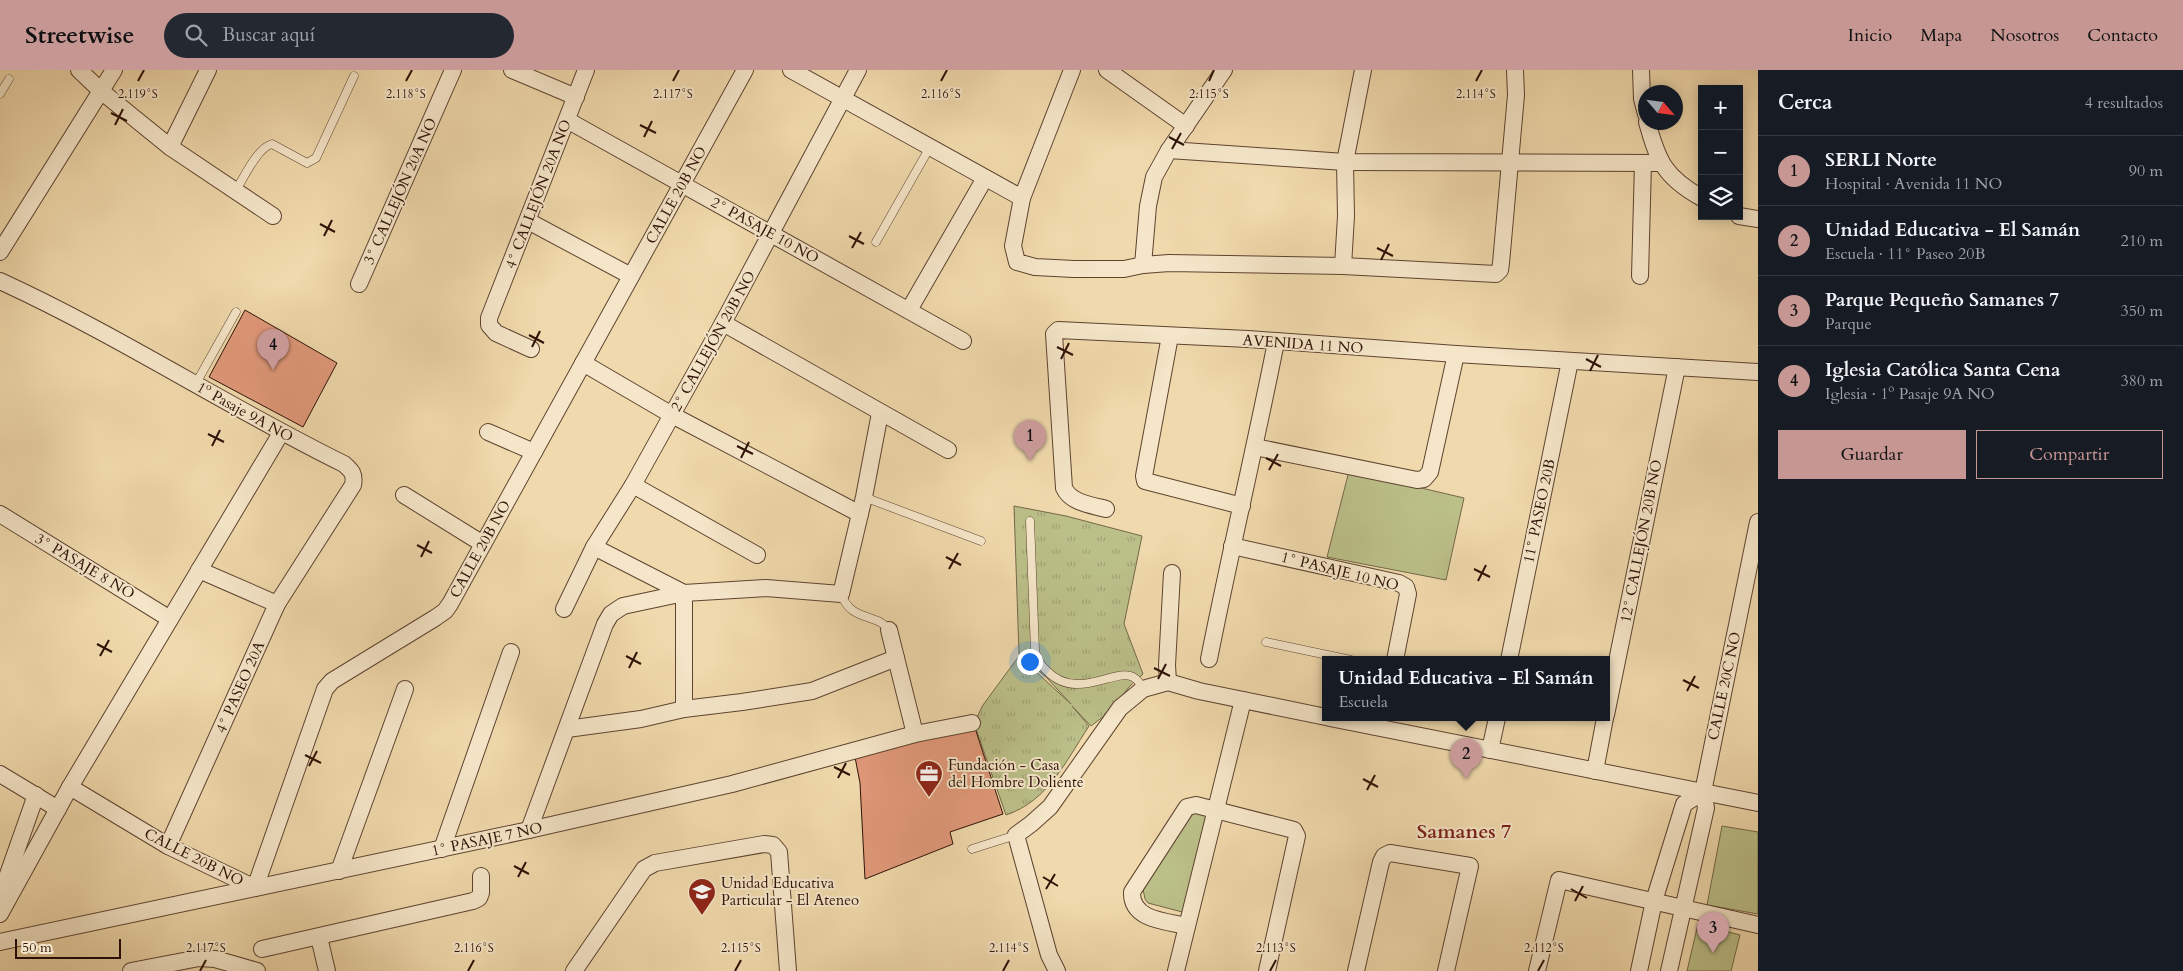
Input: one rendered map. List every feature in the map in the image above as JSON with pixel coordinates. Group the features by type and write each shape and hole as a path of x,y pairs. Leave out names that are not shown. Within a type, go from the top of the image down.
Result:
{"street":[{"path":"79,70 101,91 170,147 273,216"},
{"path":"0,252 114,70"},
{"path":"170,147 208,70"},
{"name":"3° CALLEJÓN 20A NO","path":"359,284 453,70"},
{"path":"512,70 576,96"},
{"name":"4° CALLEJÓN 20A NO","path":"531,349 496,333 489,325 489,318 586,70"},
{"name":"CALLE 20B NO","path":"70,787 168,846 255,888 325,689 332,680 444,611 483,544 745,70"},
{"path":"791,70 1022,198"},
{"name":"2° CALLEJÓN 20B NO","path":"564,609 594,548 633,485 723,323 858,70"},
{"path":"1072,70 1022,198 1013,246 1017,262 1035,268 1074,269 1124,269 1142,265 1169,263 1343,266 1496,274 1500,270 1516,95 1515,70"},
{"path":"1107,70 1186,126"},
{"path":"1142,265 1148,206 1154,177 1169,150 1224,70"},
{"path":"1343,266 1346,216 1345,162 1363,70"},
{"path":"1641,70 1642,85"},
{"name":"2° PASAJE 10 NO","path":"567,120 963,341"},
{"path":"1650,130 1660,163 1671,175 1698,195"},
{"path":"1169,150 1345,162 1660,163"},
{"path":"1640,276 1643,163"},
{"path":"909,310 985,178"},
{"path":"1743,217 1758,219"},
{"path":"528,220 631,276"},
{"name":"1º Pasaje 9A NO","path":"0,282 47,302 281,433 344,464 352,471 354,477 352,485 277,604"},
{"path":"723,323 948,450"},
{"name":"AVENIDA 11 NO","path":"1106,509 1075,500 1068,496 1064,488 1054,334 1058,330 1758,372"},
{"path":"1170,336 1144,476 1145,481 1242,506"},
{"path":"1209,659 1232,546 1256,447 1276,342"},
{"path":"1256,447 1417,480 1424,479 1430,472 1456,354"},
{"name":"11° PASEO 20B","path":"1510,656 1570,361"},
{"path":"583,363 672,415 860,514"},
{"name":"12° CALLEJÓN 20B NO","path":"1610,696 1676,367"},
{"path":"528,830 605,624 611,614 623,606 684,593 766,588 841,594 864,497 880,413"},
{"path":"488,432 534,452"},
{"path":"0,914 70,787 281,433"},
{"path":"633,485 757,555"},
{"path":"404,495 483,544"},
{"name":"3° PASAJE 8 NO","path":"0,514 170,618"},
{"name":"CALLE 20C NO","path":"1669,971 1706,808 1703,792 1758,522"},
{"name":"1° PASAJE 10 NO","path":"1232,546 1399,583 1406,587 1408,594 1396,656"},
{"path":"594,548 684,593"},
{"path":"199,570 277,604"},
{"path":"1168,682 1167,664 1172,573"},
{"path":"684,593 684,709"},
{"name":"4° PASEO 20A","path":"168,846 277,604"},
{"path":"889,630 915,734"},
{"path":"442,849 511,652"},
{"path":"567,729 684,709 812,691 896,658"},
{"path":"1056,971 1049,955 1016,834 1050,807 1120,708 1143,689 1168,682 1322,716"},
{"path":"339,871 405,689"},
{"path":"1176,971 1214,811 1243,700"},
{"path":"1362,721 1383,723 1490,750 1758,803"},
{"path":"1490,750 1496,721"},
{"name":"12° CALLEJÓN 20B NO","path":"1595,771 1605,721"},
{"name":"1° PASAJE 7 NO","path":"0,942 528,830 732,784 915,734 972,723"},
{"path":"0,774 58,809"},
{"path":"1639,971 1654,901 1684,804 1703,792"},
{"path":"0,897 36,795"},
{"path":"1187,926 1147,916 1137,910 1132,902 1132,892 1187,806 1196,805 1294,830 1296,832 1267,971"},
{"path":"574,971 644,869 655,863 764,844 773,846 779,852 788,971"},
{"path":"1356,971 1382,862 1384,856 1390,853 1470,866 1446,971"},
{"path":"262,949 473,901 479,898 482,893 481,876"},
{"path":"1537,971 1559,880 1758,925"},
{"path":"319,937 327,971"},
{"path":"131,971 199,958 215,959 257,971"}],"lane":[{"path":"236,190 261,150 267,145 272,144 307,163 316,158 354,76"},
{"path":"0,94 9,79"},
{"path":"876,242 930,147"},
{"path":"195,385 236,312"},
{"path":"864,497 981,541"},
{"path":"1030,522 1035,651 1040,665 1057,680 1065,683 1100,682 1128,676 1134,677 1143,689"},
{"path":"841,594 845,605 856,613 885,625 889,630"},
{"path":"1266,642 1332,656"},
{"path":"972,849 1016,834"}],"green space":[{"path":"1349,471 1464,498 1446,580 1327,557"},
{"path":"1014,506 1066,516 1142,536 1124,624 1143,674 1130,686 1108,713 1091,726 1072,706 1089,726 1064,766 1045,790 1021,809 1006,815 974,723 983,705 1019,656 1071,704 1047,678 1019,654"},
{"path":"1194,811 1210,815 1186,913 1148,903 1143,889"},
{"path":"1722,826 1758,832 1758,914 1707,905"},
{"path":"1698,924 1740,935 1731,971 1687,971"}],"building":[{"path":"245,310 337,363 303,427 209,377"},
{"name":"Fundación - Casa del Hombre Doliente","path":"974,725 1003,814 950,832 953,844 865,879 860,783 855,757"}],"place":[{"name":"Iglesia Católica Santa Cena","path":"273,370"},
{"name":"SERLI Norte","path":"1030,461"},
{"name":"Unidad Educativa - El Samán","path":"1466,779"},
{"name":"Fundación - Casa del Hombre Doliente","path":"929,798"},
{"name":"Unidad Educativa Particular - El Ateneo","path":"702,916"},
{"name":"Parque Pequeño Samanes 7","path":"1713,953"}],"district":[{"name":"Samanes 7","path":"1464,831"}]}
